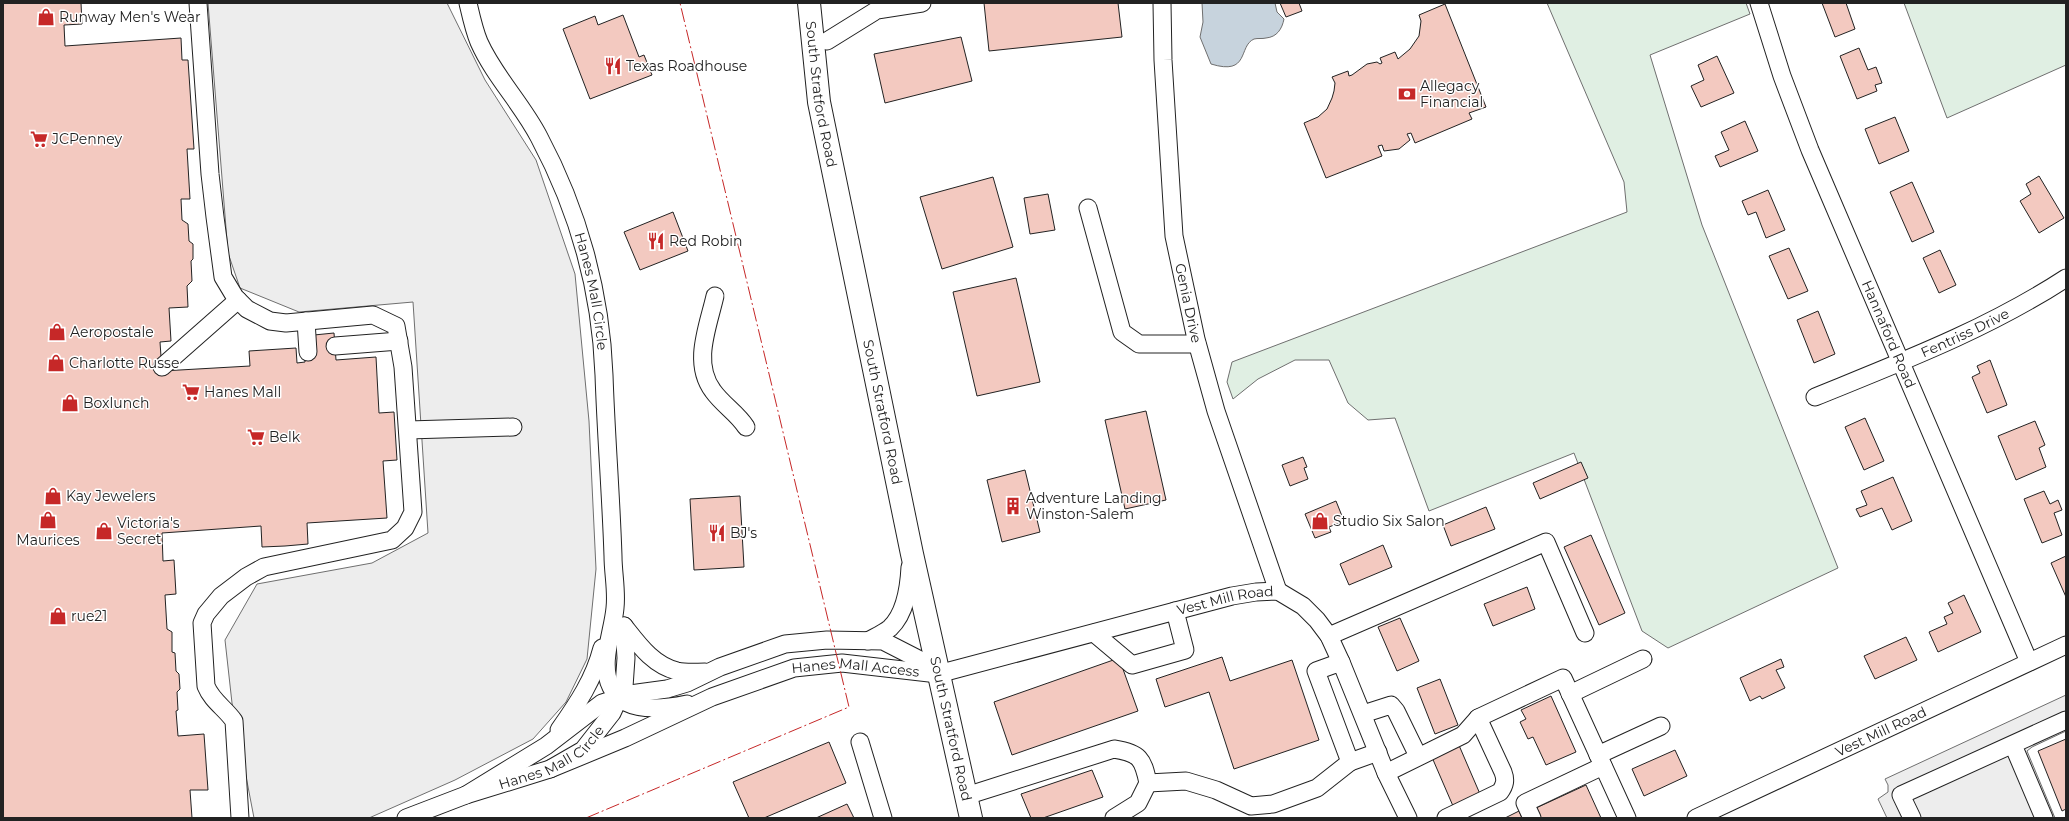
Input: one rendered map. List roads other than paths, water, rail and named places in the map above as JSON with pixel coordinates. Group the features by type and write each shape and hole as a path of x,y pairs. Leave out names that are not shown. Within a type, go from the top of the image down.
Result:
{"main road":[{"name":"South Stratford Road","path":"809,3 819,102 912,554 971,818"}],"street":[{"path":"198,3 210,174 214,217 223,277 238,300 246,309 270,321 286,323 373,315 396,326 399,341 408,430 413,512 405,528 392,540 379,544 264,567 229,589 213,604 204,618 202,623 206,686 210,695 229,713 234,721 240,818"},
{"name":"Hanes Mall Circle","path":"468,3 479,42 535,129 559,177 572,209 590,270 603,355 615,608 607,661 608,678 611,688 618,697"},
{"path":"827,41 877,10 922,3"},
{"name":"Genia Drive","path":"1162,3 1163,60 1174,236 1197,344 1216,411 1278,591"},
{"name":"Hannaford Road","path":"1759,3 1782,76 1810,150 2030,662"},
{"path":"1088,208 1122,332 1139,344 1197,344"},
{"name":"Fentriss Drive","path":"1815,397 1901,362 1993,321 2028,302 2066,278"},
{"path":"715,296 701,354 705,375 712,391 740,417 746,427"},
{"path":"162,367 238,300"},
{"path":"306,321 308,352"},
{"path":"335,346 399,341"},
{"path":"408,430 513,426"},
{"path":"1329,636 1546,542 1585,633"},
{"path":"868,641 890,628 899,614 908,590 912,554"},
{"name":"Vest Mill Road","path":"938,674 1232,596 1256,592 1278,591 1310,613 1329,636 1363,714 1386,772 1408,818"},
{"name":"Hanes Mall Circle","path":"615,608 624,626 642,650 658,664 678,671 708,672"},
{"name":"Hanes Mall Circle","path":"546,746 586,691 594,674 615,608"},
{"path":"1094,633 1132,665 1185,650 1175,611"},
{"name":"Hanes Mall Circle","path":"406,818 466,794 550,769 583,750 612,713 618,697 624,687 626,658 624,626"},
{"name":"Hanes Mall Access","path":"618,697 667,689 686,683 708,672 756,653 785,644 827,640 883,641 926,663 938,674"},
{"name":"Vest Mill Road","path":"1696,818 2066,645"},
{"path":"1570,694 1643,659"},
{"path":"1341,662 1316,671 1350,762"},
{"name":"Hanes Mall Access","path":"550,769 625,738 712,697 794,668 818,664 842,663 938,674"},
{"path":"1386,772 1463,735 1478,718 1563,678 1627,818"},
{"path":"618,697 628,704 653,708 684,705 712,697"},
{"name":"Hanes Mall Circle","path":"466,794 546,746 602,703 618,697"},
{"path":"1363,714 1392,705 1418,756"},
{"path":"1446,818 1500,792 1504,787 1506,779 1478,718"},
{"path":"1912,818 1901,795 2066,720"},
{"path":"1528,811 1601,761 1661,726"},
{"path":"860,742 883,818"},
{"path":"2013,744 2044,818"},
{"path":"966,796 1114,749 1130,752 1144,764 1148,783 1138,803 1114,818"},
{"path":"1148,783 1186,781 1216,790 1251,806 1273,804 1317,788 1350,762 1378,752"}],"place":[{"name":"Runway Men's Wear","path":"46,17"},
{"name":"Texas Roadhouse","path":"613,66"},
{"name":"Allegacy Financial","path":"1407,94"},
{"name":"JCPenney","path":"39,139"},
{"name":"Red Robin","path":"656,241"},
{"name":"Aeropostale","path":"57,332"},
{"name":"Charlotte Russe","path":"56,363"},
{"name":"Hanes Mall","path":"191,392"},
{"name":"Boxlunch","path":"70,403"},
{"name":"Belk","path":"256,437"},
{"name":"Kay Jewelers","path":"53,496"},
{"name":"Adventure Landing Winston-Salem","path":"1013,506"},
{"name":"Maurices","path":"48,520"},
{"name":"Studio Six Salon","path":"1320,521"},
{"name":"Victoria's Secret","path":"104,531"},
{"name":"BJ's","path":"717,533"},
{"name":"rue21","path":"58,616"}]}
